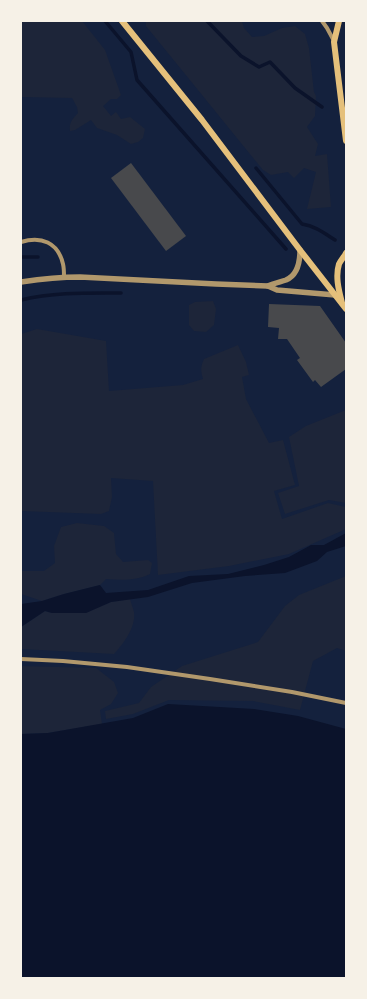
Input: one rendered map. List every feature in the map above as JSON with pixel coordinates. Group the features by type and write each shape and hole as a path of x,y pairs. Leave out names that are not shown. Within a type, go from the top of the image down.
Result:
{"main road":[{"path":"122,21 202,120 344,307"},
{"path":"339,21 334,42 346,141"},
{"path":"344,307 338,286 337,275 339,264 346,253"}],"street":[{"path":"322,21 334,42"},
{"path":"21,242 28,240 39,240 48,242 55,248 60,256 63,264 64,277"},
{"path":"268,286 289,278 296,271 300,261 300,250"},
{"path":"21,282 64,277 80,277 268,286 277,290 335,295"},
{"path":"21,659 127,667 225,681 346,703"}],"shaded area":[{"path":"21,21 82,21 105,50 121,95 117,99 111,99 103,106 111,116 116,112 121,119 130,117 145,129 143,138 138,142 131,144 117,135 97,128 91,120 75,130 70,131 71,121 78,113 77,107 72,98 21,97"},
{"path":"146,21 242,21 244,28 252,37 264,36 282,28 295,26 305,34 309,48 314,92 316,96 315,116 307,127 318,144 315,156 327,154 331,207 307,209 316,172 304,168 294,178 288,172 271,175 263,170 146,26"},
{"path":"213,301 216,309 214,325 206,332 194,331 189,325 189,305 195,302"},
{"path":"37,329 106,341 109,391 183,385 203,379 201,369 204,359 238,345 246,362 249,375 242,377 246,399 269,443 283,440 295,485 274,491 282,519 328,503 346,507 346,529 289,554 229,566 158,575 153,481 111,478 112,497 109,511 101,514 21,511 21,334"},
{"path":"346,410 346,503 329,500 285,514 278,493 299,486 289,437 306,426"},
{"path":"77,523 104,526 114,533 116,554 123,562 148,560 152,563 150,574 134,579 106,579 100,585 42,601 21,594 21,571 44,571 55,563 54,546 61,527"},
{"path":"346,533 346,546 327,552 317,561 285,573 245,576 192,583 148,597 111,602 86,613 52,613 45,611 21,627 21,604 42,601 100,585 106,593 148,590 189,576 228,574 289,557 311,545 324,545"},
{"path":"346,576 346,651 337,648 313,661 300,710 253,701 169,700 133,714 106,719 105,711 139,703 151,687 182,666 258,642 285,606 299,595"},
{"path":"130,599 134,612 133,623 122,645 114,654 21,649 21,627 45,611 52,613 85,613 111,602"},
{"path":"21,666 96,668 114,682 118,693 111,704 100,710 102,724 48,733 21,734"},
{"path":"168,704 254,709 298,716 346,729 346,978 21,978 21,734 48,733 133,718"}],"building":[{"path":"131,163 186,236 166,251 111,178"},
{"path":"269,304 320,306 346,343 346,369 321,387 315,380 313,382 297,360 300,358 287,339 278,339 279,328 268,327"}],"waterway":[{"path":"105,21 131,52 137,80 286,249"},
{"path":"207,21 241,56 259,67 270,62 295,88 322,107"},
{"path":"256,168 302,224 315,228 335,240"},
{"path":"21,257 38,257"},
{"path":"21,300 58,294 121,293"}]}
